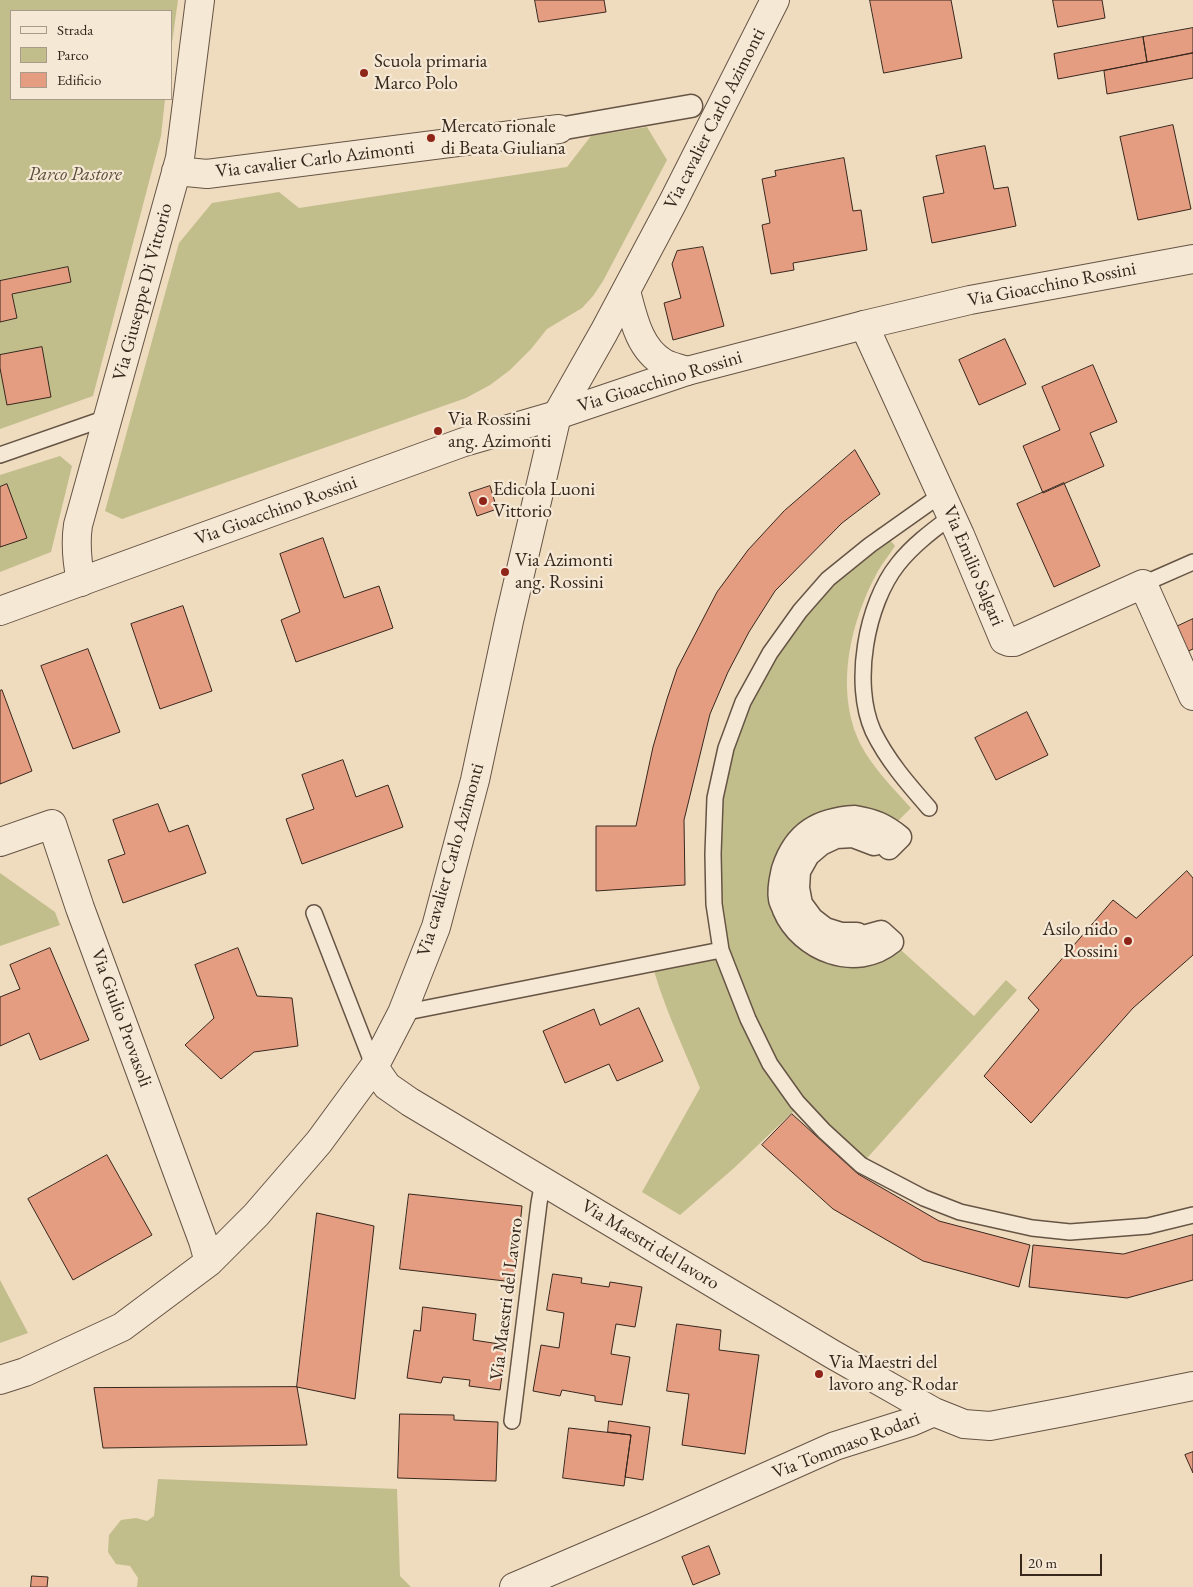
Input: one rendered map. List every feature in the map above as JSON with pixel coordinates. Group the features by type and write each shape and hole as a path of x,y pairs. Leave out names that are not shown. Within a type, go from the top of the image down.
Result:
{"street":[{"name":"Via Giuseppe Di Vittorio","path":"81,582 76,542 78,525 176,171 184,131 200,0"},
{"name":"Via cavalier Carlo Azimonti","path":"0,1380 25,1372 122,1327 209,1262 256,1215 319,1142 374,1067 402,1013 436,927 472,790 557,415 626,291 716,120 774,0"},
{"name":"Via cavalier Carlo Azimonti","path":"176,171 207,174 559,129 691,106"},
{"name":"Via Gioacchino Rossini","path":"0,611 464,442 557,415 687,371 864,325 970,300 1193,259"},
{"path":"626,291 640,336 652,356 666,365 687,371"},
{"name":"Via Emilio Salgari","path":"864,325 947,505 1004,640 1014,642 1142,584"},
{"path":"1142,584 1193,696"},
{"path":"855,817 874,820 900,837 889,848 880,839 874,844 852,836 836,837 821,844 808,855 799,872 798,888 801,904 812,919 825,930 841,934 857,934 859,938 881,932 892,942 884,950 853,956 835,954 823,950 798,931 787,917 780,899 780,880 786,861 795,843 806,832 819,824 837,818 855,817"},
{"name":"Via Giulio Provasoli","path":"0,842 52,824 80,908 203,1241 209,1262"},
{"name":"Via Maestri del lavoro","path":"374,1067 387,1086 832,1354 934,1412"},
{"name":"Via Tommaso Rodari","path":"514,1587 835,1446 910,1422 934,1412 964,1424 990,1426 1079,1410 1193,1386"}],"lane":[{"path":"0,455 109,417"},
{"path":"929,808 888,758 873,730 864,701 862,674 866,637 882,589 897,565 925,537 947,505"},
{"path":"947,505 870,544 828,579 800,611 770,653 743,702 726,748 715,798 714,904 721,950 748,1019 770,1064 797,1102 824,1131 861,1165 924,1198 960,1212 1032,1228 1070,1232 1148,1226 1193,1215"},
{"path":"1142,584 1193,562"},
{"path":"314,913 374,1067"},
{"path":"402,1013 721,950"},
{"name":"Via Maestri del Lavoro","path":"512,1421 543,1181"}],"green space":[{"name":"Parco Pastore","path":"0,0 178,0 172,43 172,10 10,10 10,100 165,100 161,136 93,396 0,429 0,322 17,318 12,294 71,282 68,267 0,281"},
{"path":"647,127 667,160 603,281 582,308 547,329 531,349 510,370 490,385 466,398 122,519 105,511 179,243 212,203 279,192 299,208 567,167 591,136"},
{"path":"60,456 72,466 51,552 0,572 0,475"},
{"path":"879,527 895,546 878,571 860,610 849,654 847,675 848,697 851,719 858,739 868,758 911,808 890,829 837,818 787,917 892,942 974,1016 1006,980 1017,990 861,1165 800,1105 734,1168 680,1215 642,1192 700,1088 666,1006 650,956 712,944 705,903 708,801 737,703 761,651 817,580"},
{"path":"0,873 55,912 60,925 0,946"},
{"path":"0,1280 28,1333 0,1343"},
{"path":"158,1479 397,1489 400,1576 411,1587 137,1587 138,1578 130,1566 116,1564 108,1552 109,1535 121,1520 136,1518 147,1521 154,1516"}],"building":[{"path":"535,0 604,0 606,12 539,22"},
{"path":"870,0 951,0 962,58 884,73"},
{"path":"1053,0 1102,0 1105,18 1058,27"},
{"path":"1193,28 1193,53 1147,62 1143,37"},
{"path":"1143,37 1147,62 1058,79 1054,54"},
{"path":"1193,53 1193,78 1107,94 1104,71"},
{"path":"1173,125 1191,209 1138,220 1120,137"},
{"path":"985,146 994,189 1008,187 1016,226 932,243 923,197 944,193 936,156"},
{"path":"844,158 853,211 861,210 867,250 793,263 794,270 771,274 762,225 770,223 762,179 776,176 775,171"},
{"path":"703,247 724,326 673,340 664,303 681,298 672,264 677,251"},
{"path":"68,267 71,282 12,294 17,318 0,322 0,281"},
{"path":"1005,339 1026,384 979,405 959,360"},
{"path":"42,347 51,397 7,405 0,368 0,355"},
{"path":"1093,365 1117,422 1090,433 1104,466 1043,493 1023,446 1060,430 1042,387"},
{"path":"855,450 880,494 842,523 775,591 749,632 728,672 710,714 684,820 685,885 596,891 596,826 636,826 653,747 677,669 717,592 748,550 784,511"},
{"path":"1064,483 1100,566 1054,587 1017,504"},
{"path":"7,484 27,538 0,547 0,487"},
{"name":"Edicola Luoni Vittorio","path":"490,486 497,509 477,516 469,493"},
{"path":"323,538 344,598 379,586 393,628 296,662 281,620 300,612 280,554"},
{"path":"183,606 212,691 160,709 131,624"},
{"path":"1193,619 1193,649 1186,652 1176,627"},
{"path":"88,649 120,732 73,749 41,666"},
{"path":"2,690 32,771 0,784 0,691"},
{"path":"1027,712 1048,755 996,780 975,738"},
{"path":"343,760 356,797 388,785 403,827 302,864 286,819 314,809 302,775"},
{"path":"158,804 169,832 188,825 206,873 123,903 108,860 125,854 113,820"},
{"path":"1187,871 1193,878 1193,955 1133,1008 1031,1123 984,1076 1039,1010 1028,998 1113,900 1136,918"},
{"path":"50,948 89,1040 40,1060 29,1033 0,1046 0,997 20,989 10,965"},
{"path":"238,948 257,996 292,998 298,1046 254,1052 221,1079 185,1045 214,1018 195,965"},
{"path":"639,1008 663,1061 617,1081 609,1064 565,1083 543,1031 594,1009 600,1025"},
{"path":"792,1114 858,1174 939,1221 1030,1245 1019,1287 923,1261 833,1209 762,1145"},
{"path":"107,1155 152,1235 73,1280 28,1199"},
{"path":"409,1194 522,1206 514,1282 400,1269"},
{"path":"317,1213 374,1226 355,1399 297,1387"},
{"path":"1193,1235 1193,1280 1127,1298 1029,1287 1033,1245 1123,1254"},
{"path":"553,1274 582,1278 581,1283 609,1287 610,1282 642,1287 635,1327 616,1324 611,1354 630,1357 622,1405 595,1401 595,1396 562,1390 560,1396 533,1391 541,1345 559,1348 564,1313 547,1310"},
{"path":"423,1307 476,1314 473,1340 506,1345 500,1390 469,1386 470,1380 443,1377 441,1383 407,1378 414,1330 420,1331"},
{"path":"677,1324 721,1330 719,1350 759,1355 745,1454 682,1445 689,1394 667,1391"},
{"path":"297,1387 307,1445 103,1448 94,1388"},
{"path":"400,1414 454,1415 454,1420 498,1422 496,1481 398,1478"},
{"path":"609,1421 650,1427 643,1480 625,1477 631,1435 608,1432"},
{"path":"569,1428 631,1435 624,1486 563,1478"},
{"path":"1193,1452 1193,1473 1185,1455"},
{"path":"709,1546 720,1574 693,1585 682,1557"},
{"path":"32,1576 48,1577 47,1587 31,1587"}],"place":[{"name":"Scuola primaria Marco Polo","path":"364,73"},
{"name":"Mercato rionale di Beata Giuliana","path":"431,138"},
{"name":"Via Rossini ang. Azimonti","path":"438,431"},
{"name":"Edicola Luoni Vittorio","path":"483,501"},
{"name":"Via Azimonti ang. Rossini","path":"505,572"},
{"name":"Asilo nido Rossini","path":"1128,941"},
{"name":"Via Maestri del lavoro ang. Rodar","path":"819,1374"}]}
